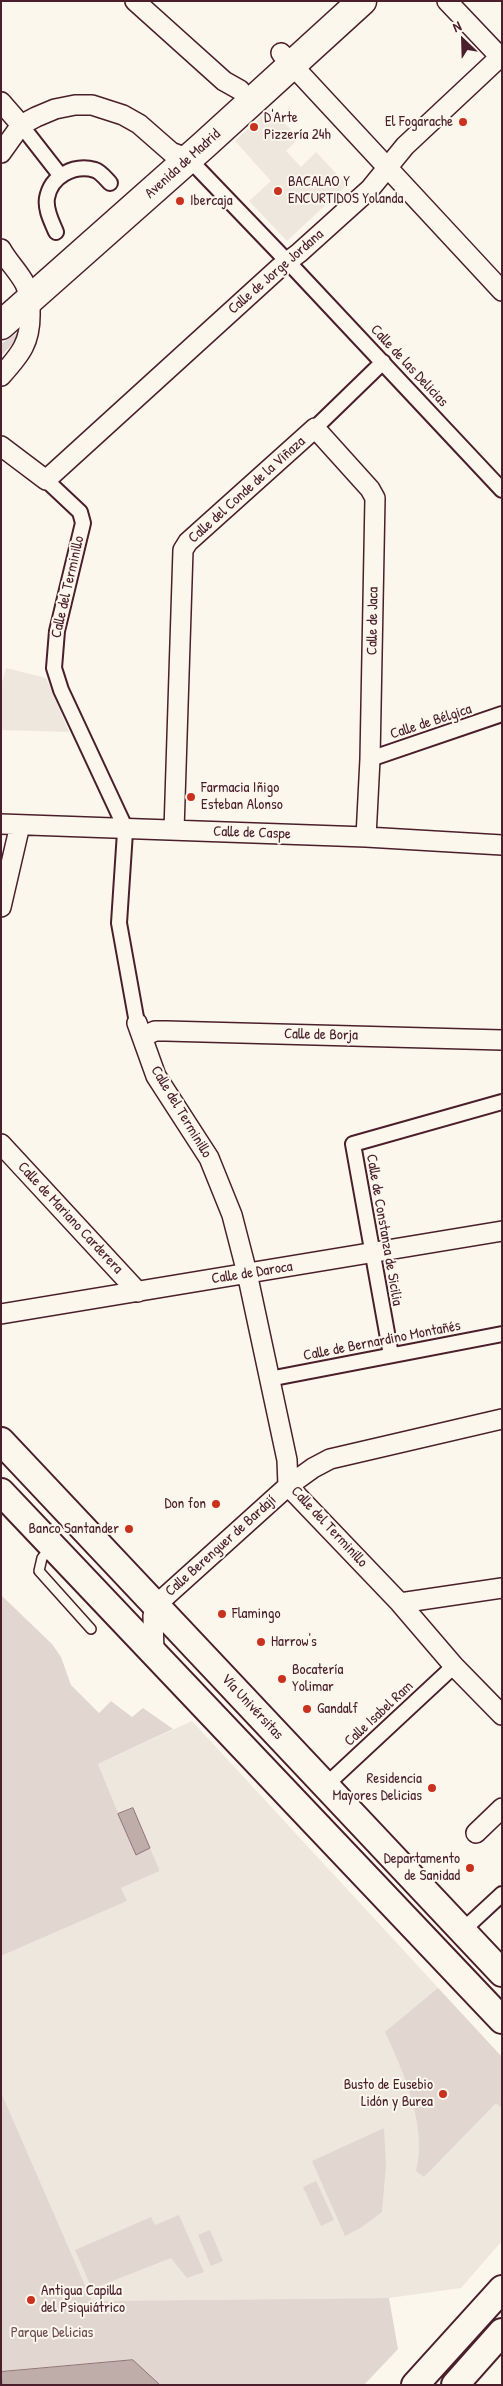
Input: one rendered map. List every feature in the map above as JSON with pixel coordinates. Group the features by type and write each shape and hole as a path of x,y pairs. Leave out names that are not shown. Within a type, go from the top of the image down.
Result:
{"main road":[{"name":"Avenida de Madrid","path":"1,325 27,292 286,59 337,1"},
{"name":"Avenida de Madrid","path":"180,156 240,90 286,59 362,1"},
{"name":"Avenida de Madrid","path":"1,304 27,292"},
{"name":"Vía Univérsitas","path":"1,1441 502,1974"},
{"path":"1,1492 502,2020"},
{"path":"415,2385 502,2289"},
{"path":"455,2385 502,2332"}],"street":[{"path":"447,1 501,58"},
{"path":"137,2 224,81 240,90"},
{"name":"Calle de Jorge Jordana","path":"46,480 279,268 370,189 405,146 501,58"},
{"path":"286,59 502,291"},
{"path":"1,102 60,175"},
{"path":"1,153 21,125 55,109 75,105 92,106 123,115 139,124 180,156"},
{"name":"Calle de las Delicias","path":"180,156 288,261 502,490"},
{"path":"56,232 48,214 47,199 53,184 60,175 69,170 97,170 110,183"},
{"path":"1,249 27,292 30,329 28,340 17,358 1,376"},
{"name":"Calle del Conde de la Viñaza","path":"174,830 183,550 188,542 315,428 383,362"},
{"name":"Calle de Jaca","path":"315,428 370,489 375,498 370,759 366,837"},
{"name":"Calle del Terminillo","path":"1,446 46,480 80,512 83,523 56,631 54,668 61,690 125,828 119,923 140,1030 156,1076 215,1170 232,1215 247,1273 287,1460 288,1486 400,1603 454,1666 502,1715"},
{"name":"Calle de Bélgica","path":"370,759 502,714"},
{"path":"1,907 10,824"},
{"name":"Calle de Caspe","path":"10,824 366,837 502,845"},
{"name":"Calle de Borja","path":"140,1030 502,1040"},
{"name":"Calle de Constanza de Sicilia","path":"391,1355 352,1144 502,1102"},
{"name":"Calle de Mariano Carderera","path":"1,1144 138,1292"},
{"name":"Calle de Daroca","path":"1,1314 502,1232"},
{"name":"Calle de Bernardino Montañés","path":"269,1379 502,1334"},
{"name":"Calle Berenguer de Bardají","path":"154,1653 153,1616 156,1605 288,1486 313,1468 330,1459 502,1419"},
{"path":"400,1603 502,1588"},
{"name":"Calle Isabel Ram","path":"326,1786 454,1666"},
{"path":"476,1833 502,1808"},
{"path":"462,1931 502,1894"}],"lane":[{"path":"52,1546 42,1558 39,1571 91,1629"}],"shaded area":[{"path":"270,108 299,138 286,151 301,167 316,152 347,185 287,241 249,201 271,181 235,141"},
{"path":"6,668 46,678 69,732 1,730 1,686"},
{"path":"192,1721 502,2057 502,2241 461,2288 389,2298 92,2301 1,2092 1,1956 126,1901 121,1888 160,1871 133,1808 118,1814 98,1764"},
{"path":"133,1808 150,1848 136,1855 118,1814"},
{"path":"133,2360 160,2385 2,2385 1,2372"}],"green space":[{"path":"17,333 17,339 1,356 1,344"},
{"path":"1,1595 52,1644 61,1657 71,1685 99,1713 111,1701 132,1717 143,1708 173,1729 98,1764 118,1813 133,1808 160,1871 121,1888 127,1901 1,1956"},
{"path":"438,1988 502,2057 502,2108 496,2103 424,2177 416,2171 419,2154 419,2136 412,2100 385,2032"},
{"name":"Parque Delicias","path":"1,2092 92,2301 389,2298 398,2349 364,2385 1,2385"},
{"path":"384,2128 386,2164 382,2212 362,2227 345,2236 312,2161"},
{"path":"316,2181 334,2220 321,2226 303,2187"},
{"path":"179,2215 204,2272 187,2278 171,2258 92,2289 75,2250 151,2217 155,2225"},
{"path":"210,2230 223,2261 211,2266 198,2235"}],"place":[{"name":"El Fogarache","path":"463,122"},
{"name":"D'Arte Pizzería 24h","path":"254,127"},
{"name":"BACALAO Y ENCURTIDOS Yolanda","path":"278,191"},
{"name":"Ibercaja","path":"180,201"},
{"name":"Farmacia Iñigo Esteban Alonso","path":"191,797"},
{"name":"Don fon","path":"216,1504"},
{"name":"Banco Santander","path":"129,1529"},
{"name":"Flamingo","path":"222,1614"},
{"name":"Harrow's","path":"261,1642"},
{"name":"Bocatería Yolimar","path":"282,1679"},
{"name":"Gandalf","path":"307,1709"},
{"name":"Residencia Mayores Delicias","path":"432,1788"},
{"name":"Departamento de Sanidad","path":"470,1868"},
{"name":"Busto de Eusebio Lidón y Burea","path":"443,2094"},
{"name":"Antigua Capilla del Psiquiátrico","path":"31,2300"}]}
